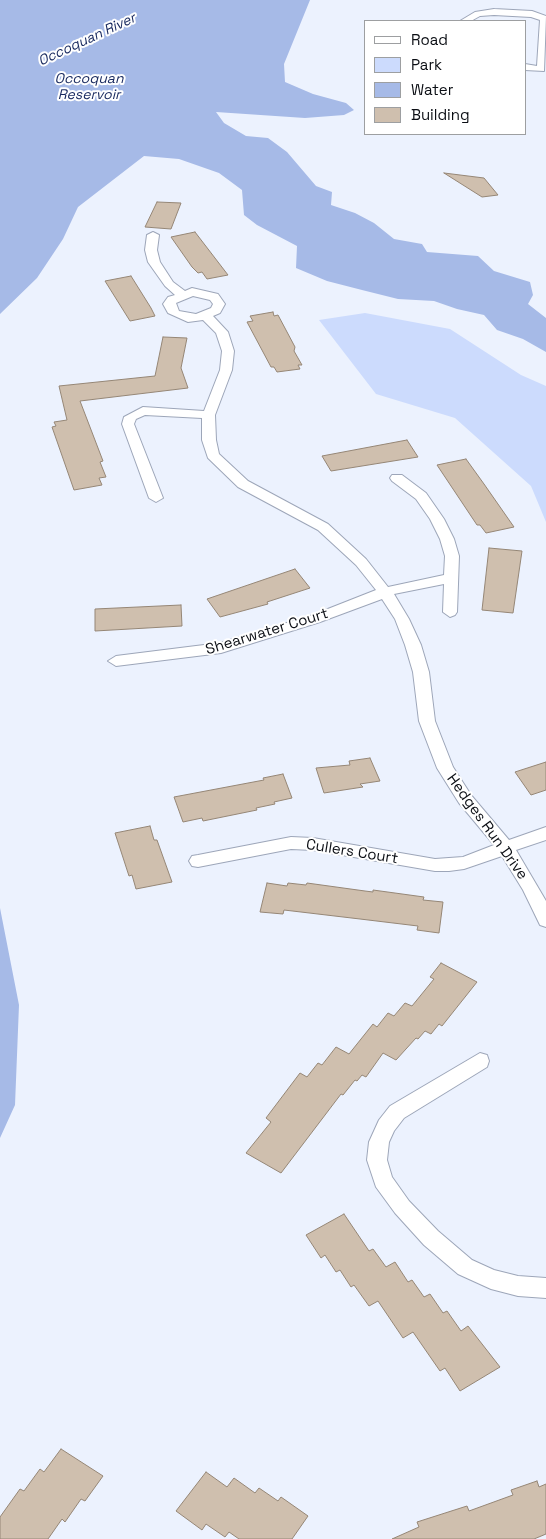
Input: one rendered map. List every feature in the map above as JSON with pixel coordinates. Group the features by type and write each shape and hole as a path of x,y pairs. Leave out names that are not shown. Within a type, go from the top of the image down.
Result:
{"street":[{"path":"468,20 478,14 494,12 532,14 543,18 545,21 543,69 526,67"},
{"path":"153,234 151,250 154,262 165,279 182,294"},
{"path":"199,292 214,296 219,304 216,310 206,316 188,318 174,312 169,304 182,294 199,292"},
{"path":"206,316 222,332 228,351 224,377 209,415 209,440 213,456 230,474 266,497 302,514 323,527"},
{"path":"156,498 128,424 130,417 143,411 209,415"},
{"path":"397,478 421,496 437,519 447,539 452,556 450,612"},
{"name":"Hedges Run Drive","path":"323,527 361,562 385,592 402,618 421,672 427,720 445,768 465,799 506,848 531,888 546,920"},
{"name":"Shearwater Court","path":"116,661 221,648 315,619 385,592 424,582 452,579"},
{"name":"Cullers Court","path":"198,861 291,843 313,844 435,865 449,865 464,863 546,834"},
{"path":"480,1061 397,1112 386,1126 379,1142 378,1160 383,1181 402,1207 431,1238 465,1267 491,1279 518,1286 546,1288"}],"green space":[{"path":"365,313 450,329 521,375 546,386 546,522 531,486 455,418 376,394 319,320"}],"water":[{"name":"Occoquan Reservoir","path":"0,0 310,0 284,64 285,82 313,94 346,103 354,110 344,115 305,118 216,112 224,123 246,136 268,138 287,152 316,186 332,192 331,205 355,213 374,223 394,239 422,244 427,252 478,256 494,271 530,282 533,295 528,304 546,318 546,352 523,339 497,330 484,315 457,309 434,301 398,299 327,281 296,268 297,246 257,225 244,215 242,190 219,173 179,159 144,156 78,207 63,239 37,278 0,314"},
{"path":"0,908 19,1005 15,1105 0,1138"}],"building":[{"path":"444,173 484,178 498,195 482,197"},
{"path":"157,202 181,203 171,229 145,227"},
{"path":"195,232 228,275 207,279 202,272 198,273 171,237"},
{"path":"131,276 155,316 130,321 105,281"},
{"path":"273,312 274,316 278,315 295,347 294,351 302,365 298,365 300,369 277,372 274,367 271,367 247,322 253,321 250,316"},
{"path":"163,337 187,338 181,368 188,388 80,401 103,461 100,462 106,477 99,478 102,485 74,490 52,427 56,426 54,422 67,420 59,386 155,376"},
{"path":"407,440 418,457 331,471 322,456"},
{"path":"466,459 514,527 486,533 480,525 477,525 437,465"},
{"path":"489,548 522,551 513,613 482,610"},
{"path":"295,569 310,588 267,602 268,604 220,617 207,599"},
{"path":"181,605 182,626 95,631 95,609"},
{"path":"370,758 380,781 360,784 363,787 324,793 316,768 350,765 349,761"},
{"path":"546,762 546,790 531,795 515,772"},
{"path":"283,774 292,798 256,808 257,810 203,821 202,818 183,822 174,797 264,780 263,778"},
{"path":"150,826 172,882 136,889 132,875 129,876 115,833"},
{"path":"267,883 287,886 288,883 306,885 307,883 373,892 373,890 424,897 423,900 443,902 439,933 417,930 418,926 284,910 283,914 260,912"},
{"path":"441,963 477,982 442,1026 439,1024 431,1034 425,1031 396,1060 383,1053 366,1077 362,1075 357,1081 355,1080 343,1095 341,1094 281,1173 246,1153 271,1122 266,1118 300,1073 307,1077 318,1063 322,1065 336,1047 349,1054 373,1024 377,1027 388,1013 394,1016 405,1003 412,1006 434,979 430,977"},
{"path":"344,1214 369,1251 373,1249 386,1267 395,1262 408,1282 412,1280 424,1297 430,1294 443,1313 447,1311 461,1331 468,1326 500,1367 460,1391 445,1368 440,1371 413,1332 403,1338 378,1301 369,1306 354,1285 351,1287 340,1270 336,1272 325,1255 321,1258 306,1235"},
{"path":"61,1449 103,1476 85,1501 81,1499 65,1522 62,1519 48,1539 0,1539 0,1517 20,1489 24,1491 40,1469 44,1472"},
{"path":"206,1472 227,1487 234,1478 255,1493 259,1488 278,1501 281,1497 308,1516 292,1539 239,1539 229,1532 225,1537 206,1524 202,1530 176,1511"},
{"path":"537,1481 539,1487 546,1484 546,1534 534,1539 392,1539 419,1527 417,1522 467,1506 469,1511 513,1495 511,1490"}],"water label":[{"name":"Occoquan River","path":"87,40"}]}
